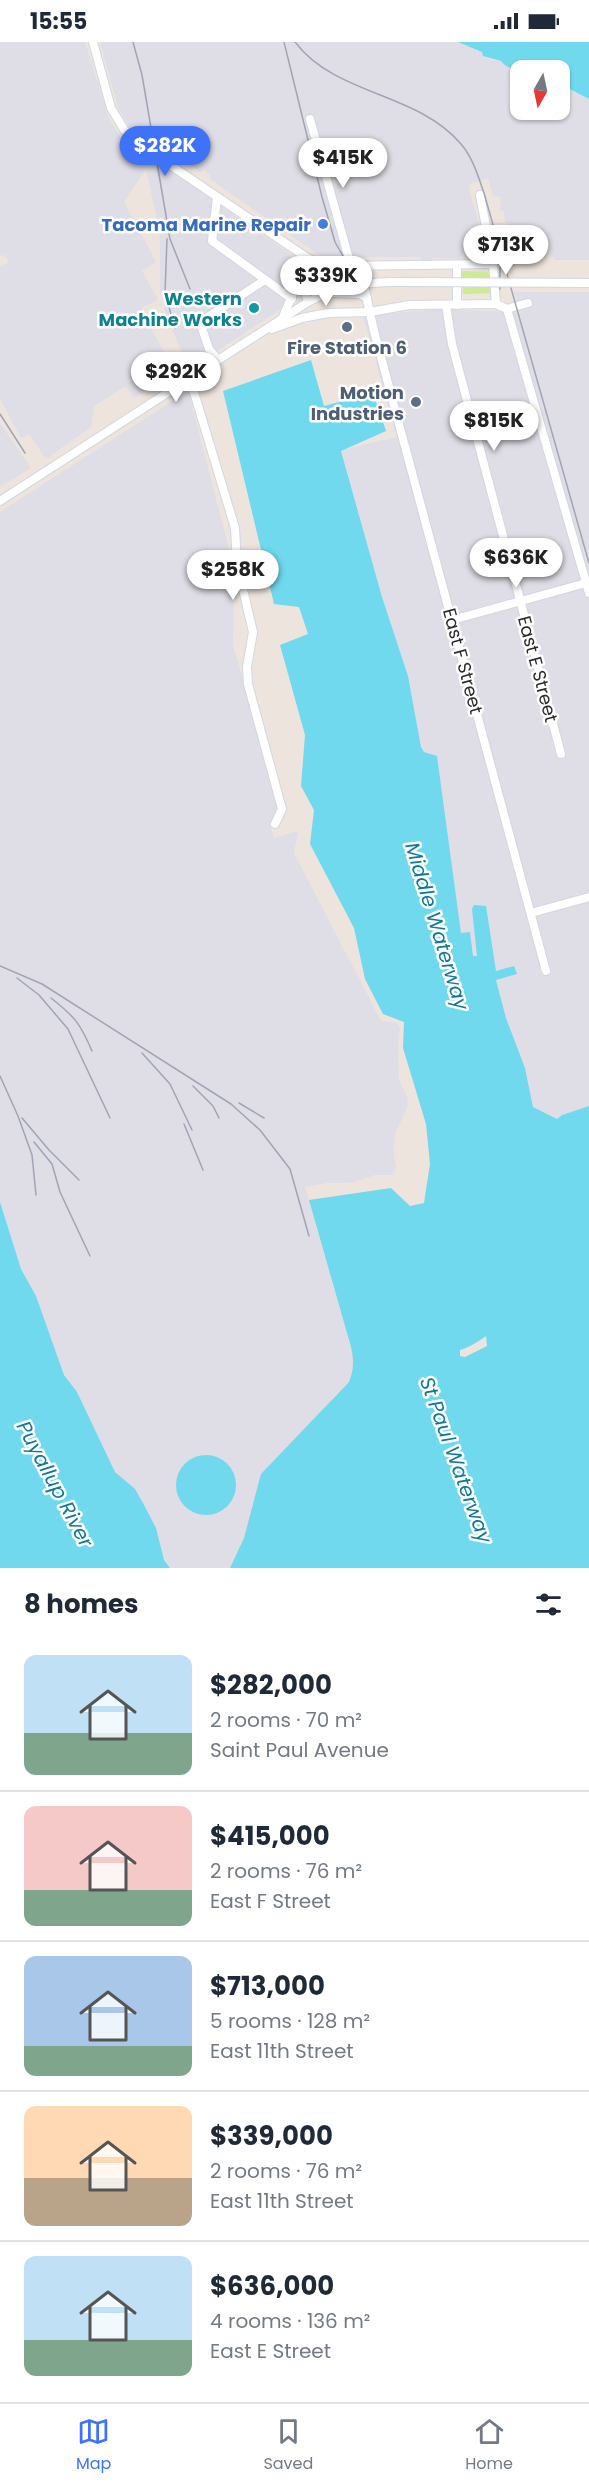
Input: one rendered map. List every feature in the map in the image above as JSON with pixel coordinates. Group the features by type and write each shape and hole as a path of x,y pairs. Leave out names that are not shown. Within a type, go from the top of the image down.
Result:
{"street":[{"path":"93,42 111,108 120,126 131,138 309,259 325,265 351,266 493,264"},
{"path":"310,119 351,266"},
{"path":"480,195 493,264 496,304"},
{"path":"217,198 212,241 292,299"},
{"path":"308,302 303,276 304,263 309,259"},
{"path":"457,265 457,305"},
{"path":"303,276 314,286 343,286"},
{"path":"283,318 296,286 303,276"},
{"path":"218,360 209,349 200,322 264,280"},
{"path":"0,501 308,302 343,286 363,282 589,283"},
{"name":"East F Street","path":"363,282 546,971"},
{"path":"316,297 343,292 359,294 367,299"},
{"path":"252,338 302,318 336,312 370,312 409,305 496,304 507,309 528,303"},
{"name":"East E Street","path":"446,305 452,344 561,754"},
{"path":"507,309 589,593"},
{"path":"190,379 235,528 237,564 253,633 247,667 248,684 282,809 275,824"},
{"path":"452,620 586,583"},
{"path":"531,914 589,897"}],"shaded area":[{"path":"0,42 85,42 109,119 120,136 289,253 293,261 290,286 281,309 190,369 167,319 160,291 160,234 146,169 124,202 156,262 142,271 158,300 141,308 174,372 134,398 126,386 94,406 91,427 46,459 29,434 21,438 0,399 0,267 9,262 5,255 0,256"},
{"path":"100,42 457,42 482,52 483,56 491,60 501,61 510,68 510,120 570,120 570,89 589,99 589,260 554,260 554,257 550,257 549,242 522,241 522,257 505,257 498,234 504,234 507,231 507,223 505,223 504,211 500,211 501,197 493,196 488,178 468,185 487,251 484,257 473,257 471,246 464,247 460,259 432,258 431,262 422,261 420,257 322,257 210,179 210,175 204,170 200,172 157,142 145,141 131,130 118,107"},
{"path":"514,292 589,292 589,1106 562,1115 557,1119 533,1107 525,1068 506,1018 496,979 516,974 514,966 496,971 473,956 470,933 461,933 437,757 424,751 421,747 408,676 382,597 341,450 397,437 363,316 440,309 520,313"},
{"path":"188,391 231,556 234,597 233,645 280,808 270,825 274,838 298,831 294,853 381,1021 397,1023 400,1028 399,1080 407,1097 408,1106 395,1134 393,1150 396,1167 392,1175 375,1175 351,1183 326,1183 305,1187 351,1347 354,1361 353,1373 349,1382 334,1396 250,1518 244,1538 230,1568 170,1568 164,1560 134,1489 115,1472 77,1392 64,1375 36,1296 21,1269 0,1202 0,512"},
{"path":"0,423 31,468 0,487"}],"green space":[{"path":"462,271 496,272 498,293 463,294"}],"water":[{"path":"458,42 589,42 589,99 570,89 570,60 510,60 510,68 501,61 483,56 482,52"},
{"path":"311,360 324,406 373,393 386,431 341,451 382,597 408,676 421,747 424,752 437,756 461,933 470,932 473,956 477,956 472,909 474,905 486,906 496,971 514,966 517,974 496,980 506,1018 525,1068 533,1107 557,1119 562,1115 589,1106 589,1568 230,1568 244,1538 261,1474 349,1382 352,1373 351,1347 309,1200 391,1188 410,1206 424,1203 430,1164 426,1124 403,1048 404,1022 383,1014 365,979 354,928 310,844 314,810 301,786 305,735 280,645 308,634 299,607 274,604 223,391","holes":["486,1336 487,1346 465,1357 460,1356 460,1350"]},
{"name":"Puyallup River","path":"0,1202 21,1269 36,1296 64,1375 77,1392 115,1472 135,1489 144,1505 156,1528 164,1560 170,1568 0,1568"},
{"path":"206,1455 223,1460 231,1468 236,1485 231,1502 223,1510 206,1515 189,1510 181,1502 176,1485 181,1468 189,1460"}],"railway":[{"path":"133,42 142,75 170,239 190,289"},
{"path":"284,42 322,197 335,242 343,256"},
{"path":"295,42 312,60 332,73 400,103 443,127 469,155 484,193 589,563"},
{"path":"167,239 165,293 175,328"},
{"path":"500,267 500,289"},
{"path":"0,414 25,453"},
{"path":"0,966 42,984 231,1104 260,1130 290,1169 309,1236"},
{"path":"17,978 39,995 68,1029 110,1118"},
{"path":"51,998 76,1021 92,1051"},
{"path":"142,1053 170,1084 192,1130"},
{"path":"0,1076 32,1155 36,1195"},
{"path":"193,1086 213,1106 219,1118"},
{"path":"239,1103 264,1118"},
{"path":"22,1118 79,1180"},
{"path":"184,1124 203,1170"},
{"path":"34,1142 52,1164 60,1192 90,1256"}],"place":[{"name":"Tacoma Marine Repair","path":"323,224"},
{"name":"Western Machine Works","path":"254,308"},
{"name":"Fire Station 6","path":"347,327"},
{"name":"Motion Industries","path":"416,402"}],"water label":[{"name":"Middle Waterway","path":"437,926"},
{"name":"St Paul Waterway","path":"456,1460"}]}
